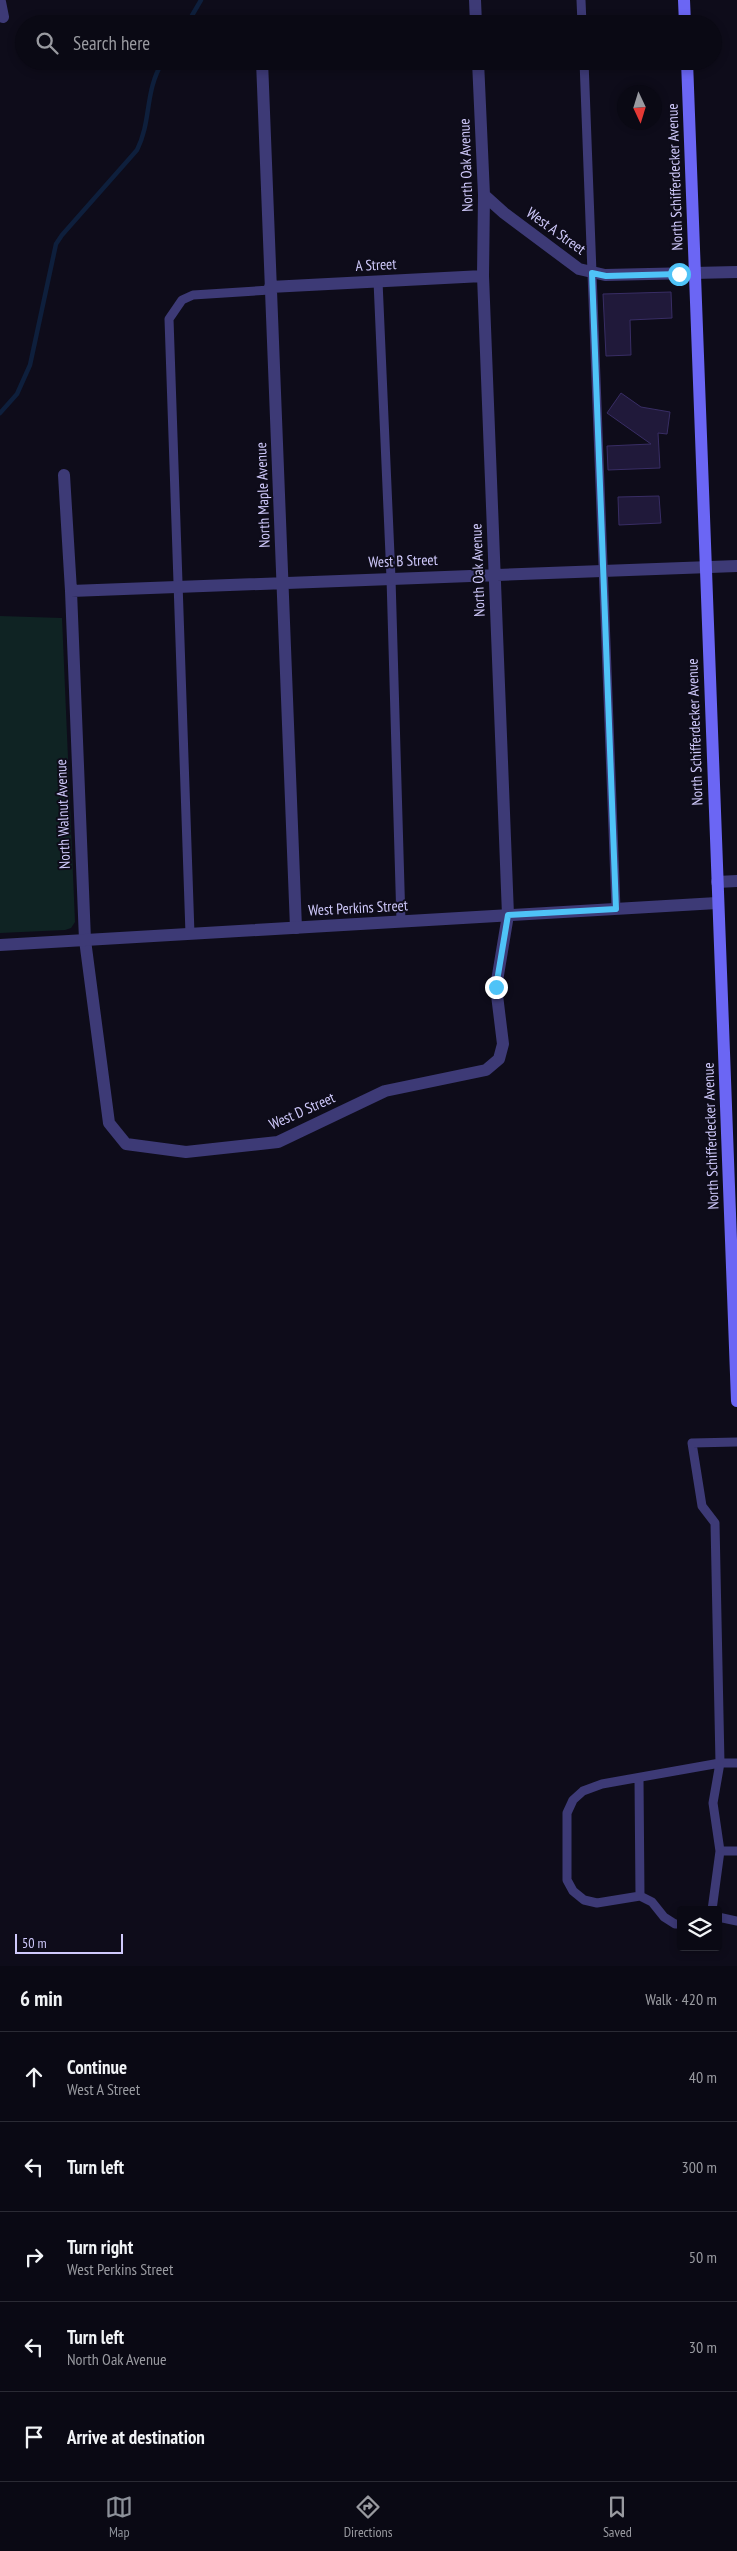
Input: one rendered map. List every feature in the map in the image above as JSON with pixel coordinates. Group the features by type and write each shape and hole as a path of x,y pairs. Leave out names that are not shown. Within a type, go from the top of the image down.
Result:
{"main road":[{"path":"684,0 685,15"},
{"name":"North Schifferdecker Avenue","path":"687,70 737,1401"}],"street":[{"path":"475,0 476,15"},
{"path":"0,2 4,16"},
{"name":"North Maple Avenue","path":"262,70 296,928"},
{"name":"North Oak Avenue","path":"478,70 484,195 483,276 508,915 496,987 503,1044 498,1059 486,1070"},
{"name":"West A Street","path":"484,195 504,213 579,269 592,273 606,276 737,272"},
{"name":"A Street","path":"270,288 483,276"},
{"name":"North Walnut Avenue","path":"64,475 71,591 85,940 109,1123 126,1144"},
{"name":"West B Street","path":"71,591 737,566"},
{"path":"717,882 737,881"},
{"name":"West Perkins Street","path":"0,945 718,903"},
{"name":"West D Street","path":"126,1144 186,1152 278,1142 385,1091 486,1070"}],"lane":[{"path":"582,0 582,15"},
{"path":"584,70 616,909"},
{"path":"378,281 391,578 401,922"},
{"path":"190,934 169,319 182,300 193,296 270,288"},
{"path":"713,1906 720,1851 713,1803 720,1763 715,1523 702,1506 692,1443 737,1442"},
{"path":"677,1924 664,1917 652,1902 640,1896 597,1903 584,1900 573,1891 567,1880 567,1813 573,1800 582,1791 602,1784 639,1779 720,1763 737,1763"},
{"path":"639,1779 640,1896"},
{"path":"720,1851 737,1851"},
{"path":"722,1918 737,1921"}],"green space":[{"path":"0,616 62,618 75,922 71,928 65,930 0,933"}],"building":[{"path":"671,292 672,318 630,320 631,355 606,356 603,294"},
{"path":"621,393 641,407 670,412 667,434 658,433 660,468 608,470 607,446 651,444 607,413"},
{"path":"659,496 661,523 619,525 618,497"}],"waterway":[{"path":"192,15 201,0"},
{"path":"0,413 17,394 30,365 56,244 137,150 145,128 150,95 158,70"}],"route":[{"path":"496,987 508,915 616,909 592,273 606,276 679,274"}]}
